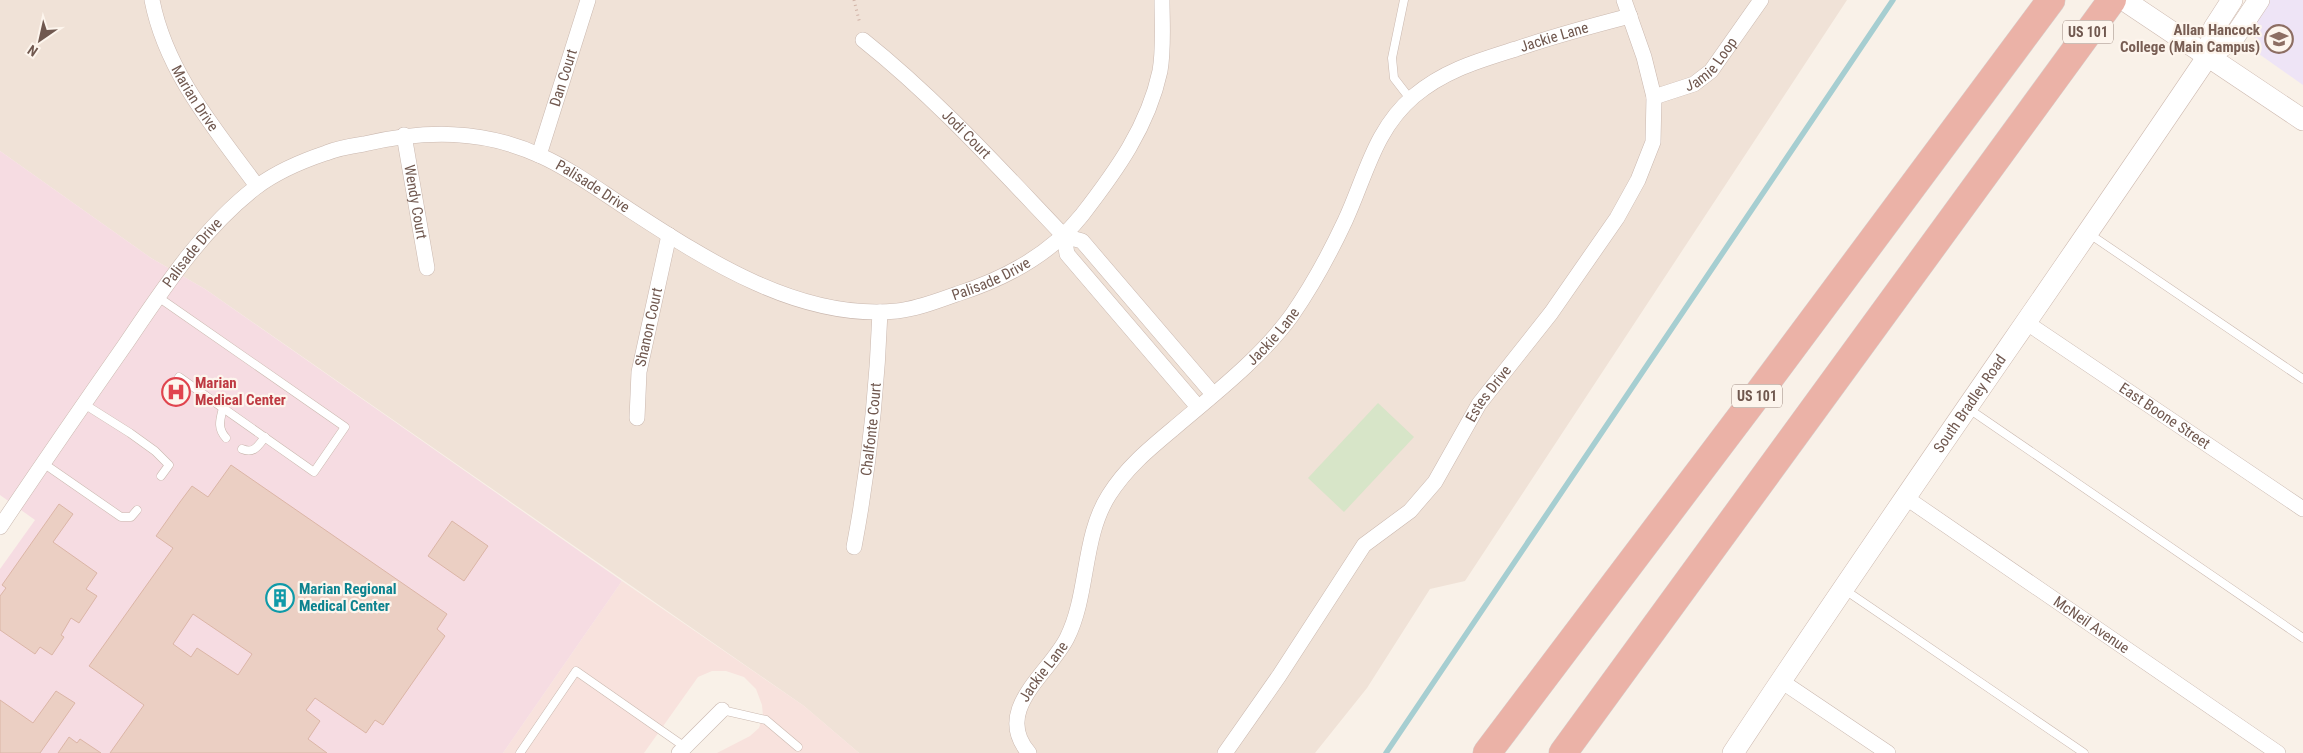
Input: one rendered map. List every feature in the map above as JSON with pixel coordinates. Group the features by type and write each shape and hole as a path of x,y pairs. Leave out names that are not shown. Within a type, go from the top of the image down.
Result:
{"highway":[{"name":"US 101","path":"1487,753 1755,398 2050,0"},
{"name":"US 101","path":"1563,753 2112,0"}],"street":[{"name":"Marian Drive","path":"152,0 155,16 173,63 196,102 257,186"},
{"name":"Dan Court","path":"539,155 588,0"},
{"name":"Palisade Drive","path":"0,526 158,297 225,214 257,186 276,174 329,151 404,135 432,134 482,138 506,143 539,155 561,166 668,235 722,266 762,285 795,297 838,308 880,312 920,307 985,284 1024,265 1064,236 1122,163 1141,128 1160,71 1162,0"},
{"name":"Estes Drive","path":"1226,753 1280,676 1364,545 1410,511 1435,482 1479,404 1551,314 1617,218 1638,180 1653,142 1654,97 1644,57 1624,0"},
{"path":"2124,0 2303,120"},
{"name":"South Bradley Road","path":"2208,56 2214,28 2232,0"},
{"name":"South Bradley Road","path":"1733,753 2208,56 2233,39 2259,0"},
{"name":"Jamie Loop","path":"1654,97 1694,84 1711,71 1754,4"},
{"name":"Jackie Lane","path":"1029,753 1019,736 1017,714 1022,702 1066,641 1075,621 1091,547 1108,497 1133,463 1254,358 1291,316 1317,275 1345,220 1380,135 1397,113 1411,100 1457,68 1567,32 1630,16"},
{"name":"Jodi Court","path":"863,40 903,72 954,120 1064,236 1082,241 1213,394"},
{"name":"Wendy Court","path":"404,135 427,268"},
{"name":"Shanon Court","path":"637,418 640,362 668,235"},
{"name":"Jodi Court","path":"1064,236 1066,254 1198,408"},
{"name":"Chalfonte Court","path":"854,547 868,472 877,378 880,312"},
{"name":"East Boone Street","path":"2027,323 2303,509"},
{"name":"McNeil Avenue","path":"1906,497 2278,753"},
{"path":"1781,681 1888,753"},
{"path":"682,750 722,710"}],"lane":[{"path":"1404,0 1392,58 1394,78 1411,100"},
{"path":"2088,233 2303,379"},
{"path":"158,297 345,427 314,472 179,377"},
{"path":"84,404 155,451 169,465 161,476"},
{"path":"223,408 220,432 226,438"},
{"path":"1968,408 2303,638"},
{"path":"242,450 249,452 256,450 265,437"},
{"path":"43,463 121,517 131,517 137,510"},
{"path":"1843,589 2084,753"},
{"path":"520,753 576,671 682,750"},
{"path":"722,710 766,720 798,747"}],"path":[{"path":"854,0 863,40"}],"shaded area":[{"path":"0,0 1847,0 1465,581 1430,589 1367,688 1315,753 859,753 804,706 205,289 151,258 0,151"},
{"name":"Allan Hancock College (Main Campus)","path":"2268,0 2303,0 2303,85 2259,54 2251,24"},
{"name":"Marian Medical Center","path":"0,151 151,258 205,289 622,581 503,753 0,753 0,569 35,520 0,495"},
{"path":"622,581 804,706 859,753 717,753 750,736 759,728 763,716 762,705 756,689 744,677 726,671 712,671 698,677 644,753 503,753"}],"green space":[{"path":"1378,403 1414,437 1344,512 1308,478"}],"building":[{"name":"Marian Regional Medical Center","path":"231,465 447,614 437,629 445,636 383,725 375,720 366,733 315,698 306,710 320,721 308,739 327,753 110,753 144,705 89,666 173,548 156,536 192,486 208,497","holes":["193,614 252,654 238,675 197,648 191,657 173,644"]},
{"path":"59,504 73,514 53,542 97,573 86,589 97,596 79,623 71,618 61,635 64,637 52,655 40,647 35,654 0,630 0,596 6,588 2,585"},
{"path":"452,521 488,546 464,581 428,556"},
{"path":"56,691 75,703 40,753 0,753 0,700 33,723"},
{"path":"69,737 77,743 80,739 101,753 58,753"}],"waterway":[{"path":"1386,753 1893,0"}],"place":[{"name":"Allan Hancock College (Main Campus)","path":"2279,39"},
{"name":"Marian Medical Center","path":"176,392"},
{"name":"Marian Regional Medical Center","path":"280,598"}]}
